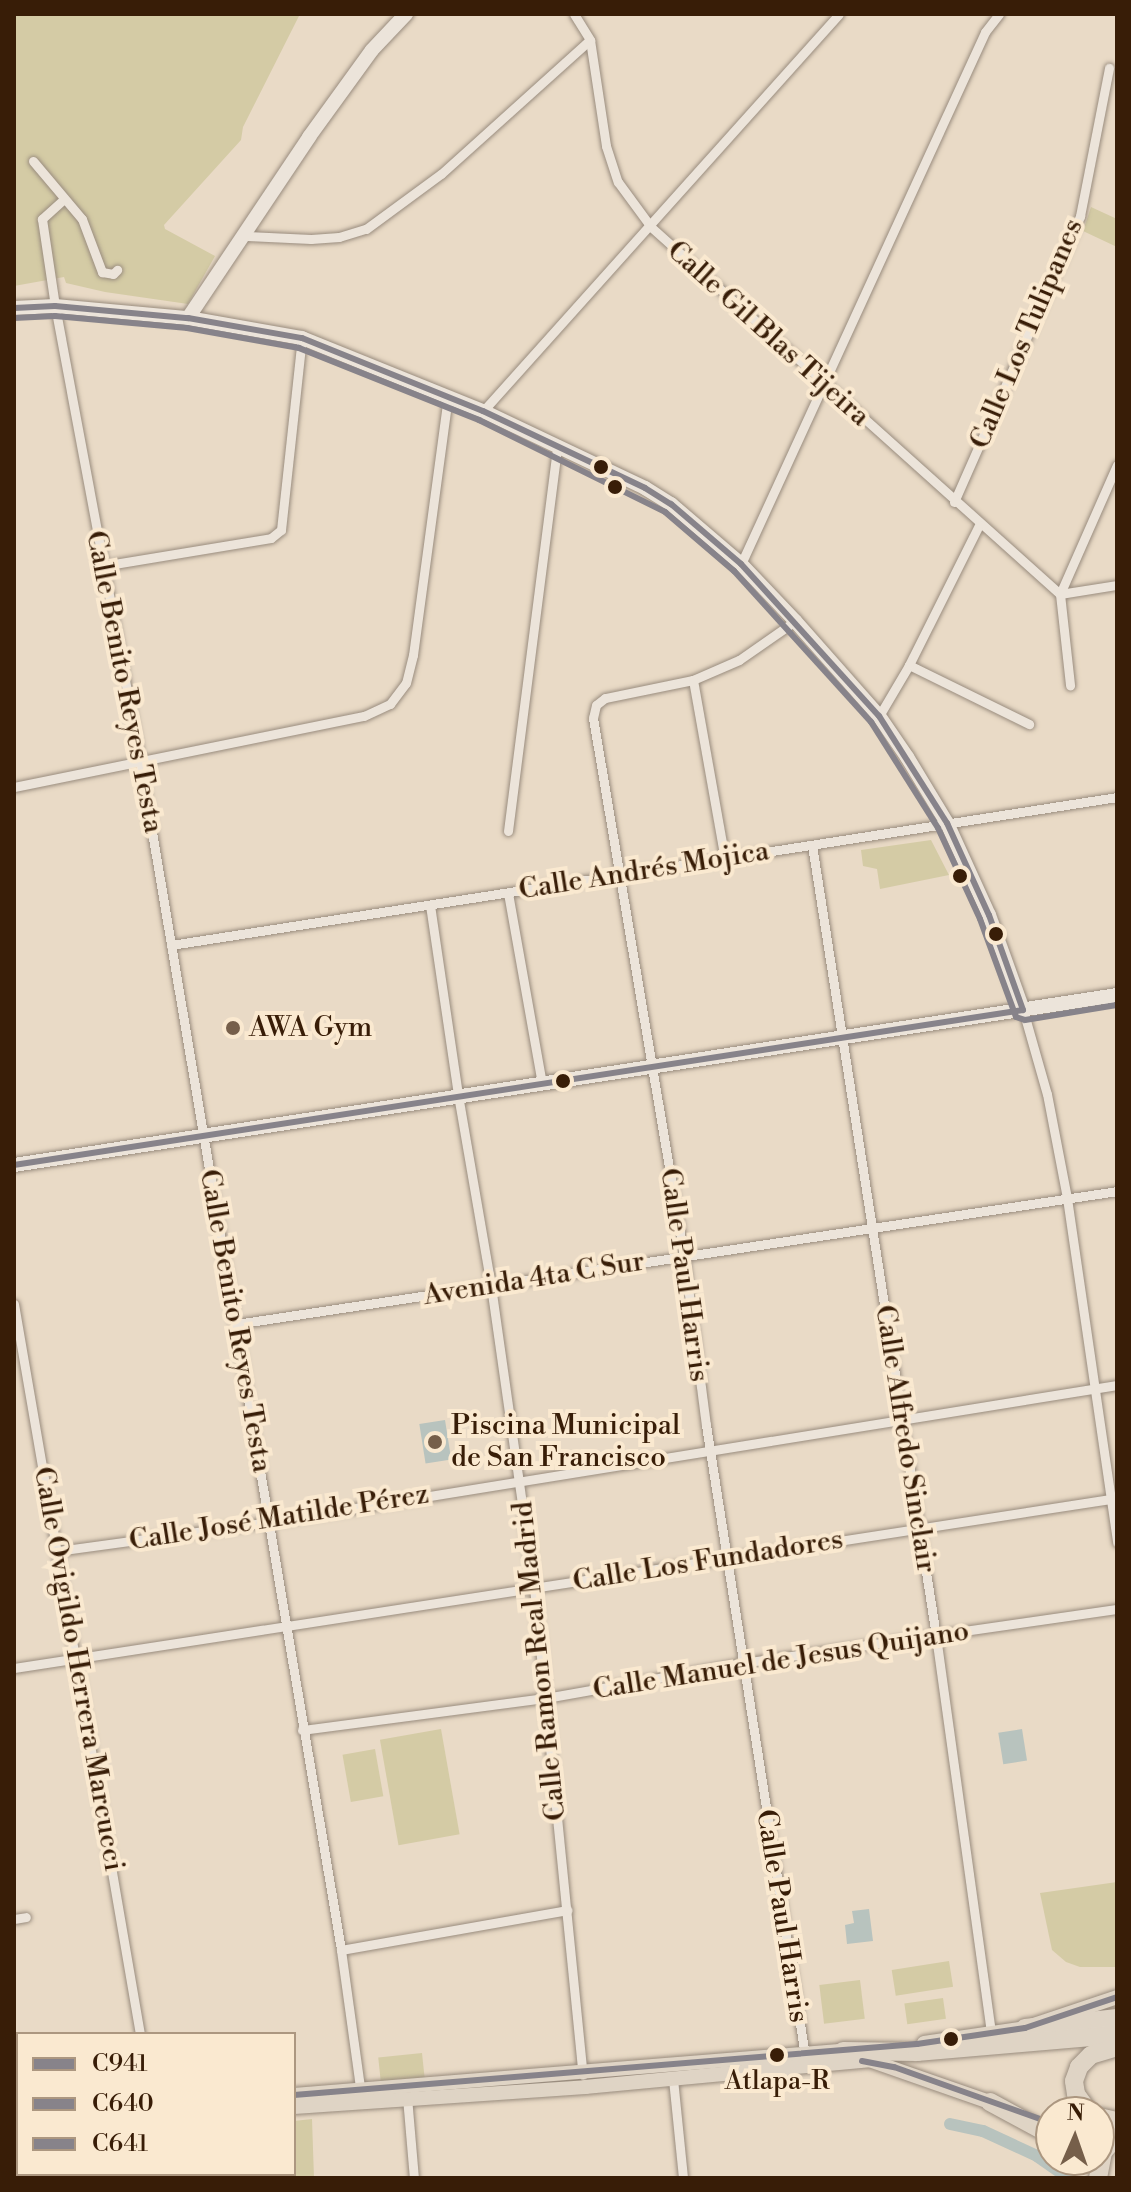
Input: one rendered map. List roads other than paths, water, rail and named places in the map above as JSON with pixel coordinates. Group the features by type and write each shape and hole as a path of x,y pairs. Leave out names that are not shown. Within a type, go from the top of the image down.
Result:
{"highway":[{"path":"1025,2028 1117,2018"},
{"path":"843,2051 917,2052 1117,2035"},
{"path":"869,2060 1117,2044"},
{"path":"1077,2096 1074,2081 1079,2067 1091,2055 1117,2044"},
{"path":"990,2102 1035,2126"}],"main road":[{"path":"584,2080 673,2079 843,2051 1025,2028 1117,1997"},
{"path":"296,2107 407,2091 584,2080 805,2058 869,2060 1035,2117"},
{"path":"296,2095 362,2096"}],"street":[{"path":"188,318 247,236 326,114 372,50 406,14"},
{"name":"Calle Gil Blas Tijeira","path":"574,14 590,40 606,146 618,182 651,227 979,525 1060,594"},
{"path":"483,411 839,14"},
{"path":"741,564 985,32 999,14"},
{"path":"247,236 311,239 339,237 366,229 441,174 590,40"},
{"name":"Calle Los Tulipanes","path":"954,502 1080,216 1109,68"},
{"path":"33,161 89,231 102,272 113,274 117,270"},
{"name":"Calle Benito Reyes Testa","path":"64,199 42,219 55,306 140,761 341,1950 362,2096"},
{"path":"14,308 55,306 188,318 302,338 448,396 557,446 671,504 741,564 795,621 879,716 947,823 989,915 1023,1010 1047,1094 1067,1198 1114,1498 1117,1542"},
{"path":"102,566 271,538 281,530 302,338"},
{"path":"14,787 364,716 390,704 406,683 413,655 448,396"},
{"path":"508,831 557,446"},
{"path":"1070,685 1060,594 1117,465"},
{"path":"879,716 909,665 979,525"},
{"path":"1060,594 1117,585"},
{"name":"Calle Paul Harris","path":"795,621 739,660 693,680 605,698 596,705 593,718 684,1256 742,1663 805,2058"},
{"path":"909,665 1029,724"},
{"path":"693,680 725,859"},
{"name":"Calle Andrés Mojica","path":"171,945 1117,797"},
{"name":"Calle Alfredo Sinclair","path":"812,845 936,1636 991,2033"},
{"path":"508,893 542,1083"},
{"name":"Calle Ramon Real Madrid","path":"430,905 491,1286 534,1587 584,2080"},
{"path":"14,1165 1117,995"},
{"name":"Avenida 4ta C Sur","path":"236,1324 1117,1191"},
{"name":"Calle Ovigildo Herrera Marcucci","path":"14,1304 140,2032"},
{"name":"Calle José Matilde Pérez","path":"57,1551 269,1522 519,1479 902,1422 1117,1385"},
{"name":"Calle Los Fundadores","path":"14,1668 1114,1498"},
{"name":"Calle Manuel de Jesus Quijano","path":"302,1730 546,1698 742,1663 1117,1609"},
{"path":"341,1950 567,1910"},
{"path":"14,1919 26,1917"},
{"path":"673,2079 683,2178"},
{"path":"407,2091 414,2178"}],"waterway":[{"path":"950,2124 983,2131 1037,2156 1068,2178"}],"place":[{"name":"AWA Gym","path":"233,1028"},
{"name":"Piscina Municipal de San Francisco","path":"435,1442"},
{"name":"Atlapa-R","path":"777,2055"}]}
